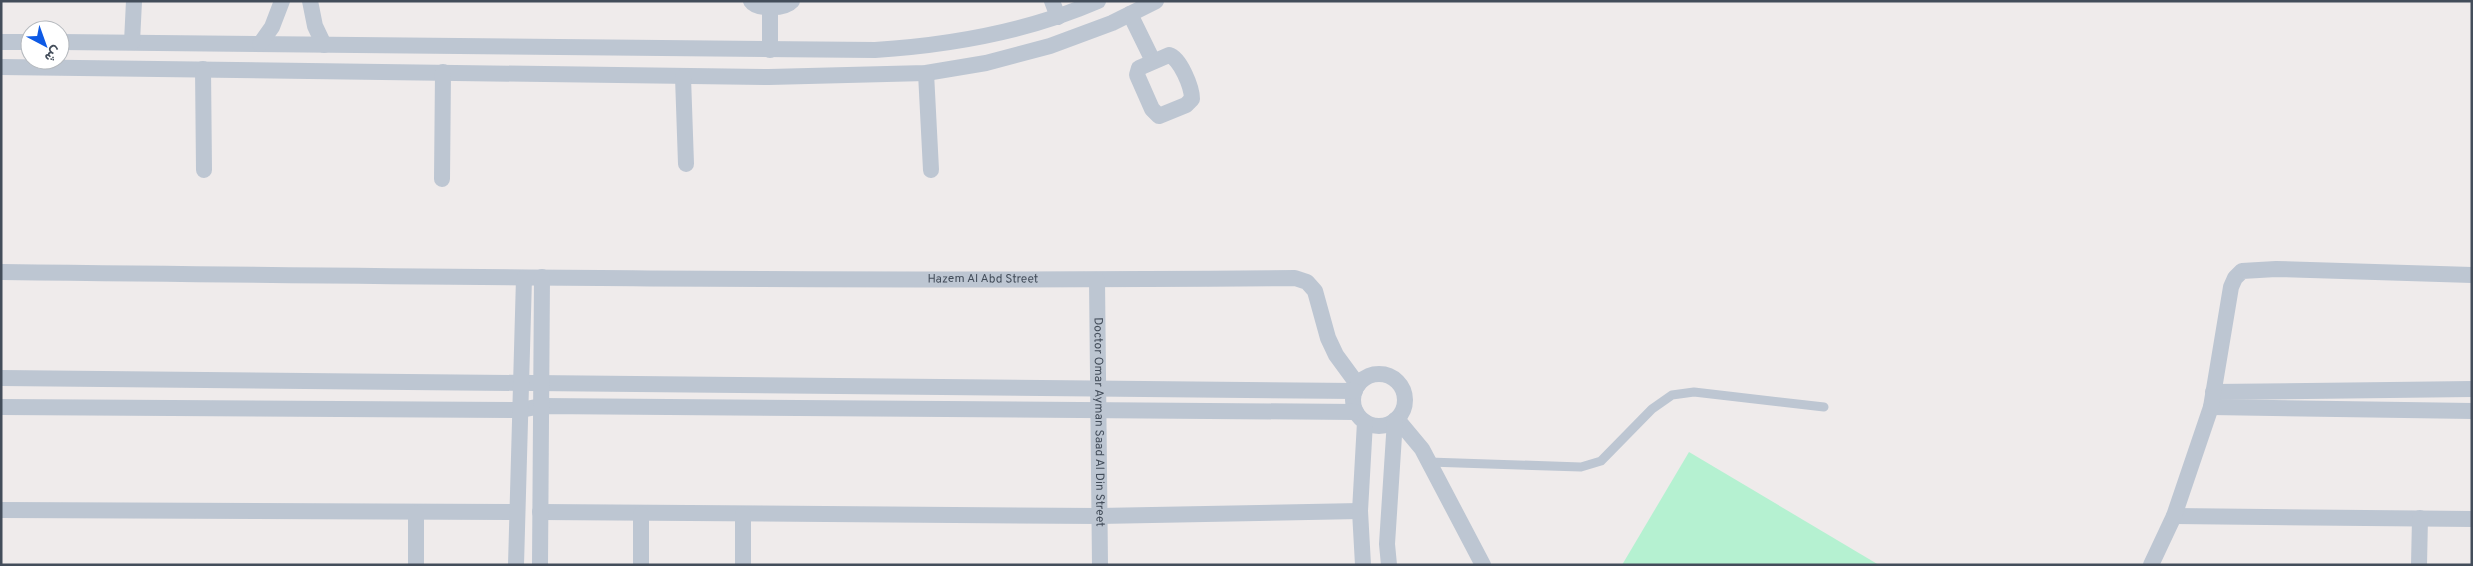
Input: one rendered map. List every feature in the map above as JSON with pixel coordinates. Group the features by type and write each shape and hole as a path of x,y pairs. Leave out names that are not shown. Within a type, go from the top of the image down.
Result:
{"street":[{"path":"132,42 134,1"},
{"path":"260,44 272,27 282,1"},
{"path":"310,1 315,26 324,45"},
{"path":"751,1 756,6 787,5 792,1"},
{"path":"1052,1 1058,17"},
{"path":"70,42 875,50 946,44 1016,29 1058,17 1098,1"},
{"path":"1,67 584,74 683,77 926,73 954,70 1018,56 1081,35 1156,1"},
{"path":"770,6 770,50"},
{"path":"1130,14 1153,61"},
{"path":"1,42 20,42"},
{"path":"583,48 584,74"},
{"path":"203,69 204,170"},
{"path":"442,179 443,72"},
{"path":"926,73 931,170"},
{"path":"683,77 686,164"},
{"path":"2150,565 2174,516 2212,399 2230,287 2242,270 2276,269 2472,275"},
{"name":"Hazem Al Abd Street","path":"1,272 524,278 1097,280 1295,278 1307,282 1315,291 1322,321 1332,347 1356,388"},
{"path":"540,565 542,277"},
{"path":"516,565 524,278"},
{"name":"Doctor Omar Ayman Saad Al Din Street","path":"1097,280 1100,565"},
{"path":"1363,565 1360,511 1361,417 1354,405 1356,388 1369,376 1378,374 1395,379 1401,386 1405,403 1396,420 1386,544 1389,565"},
{"path":"1,378 1098,390 1356,388"},
{"path":"2212,399 2472,389"},
{"path":"2212,399 2472,411"},
{"path":"1,407 521,410 541,406 1098,410 1361,417 1375,425 1385,425 1396,420"},
{"path":"1396,420 1418,443 1483,565"},
{"path":"1,510 516,512"},
{"path":"540,512 1099,516 1360,511"},
{"path":"416,513 416,565"},
{"path":"641,514 641,565"},
{"path":"743,514 743,565"},
{"path":"2174,516 2472,519"},
{"path":"2419,565 2420,518"}],"lane":[{"path":"1429,462 1581,467 1600,461 1652,409 1672,396 1686,393 1824,406"}],"green space":[{"path":"1689,452 1879,565 1622,565"}]}
